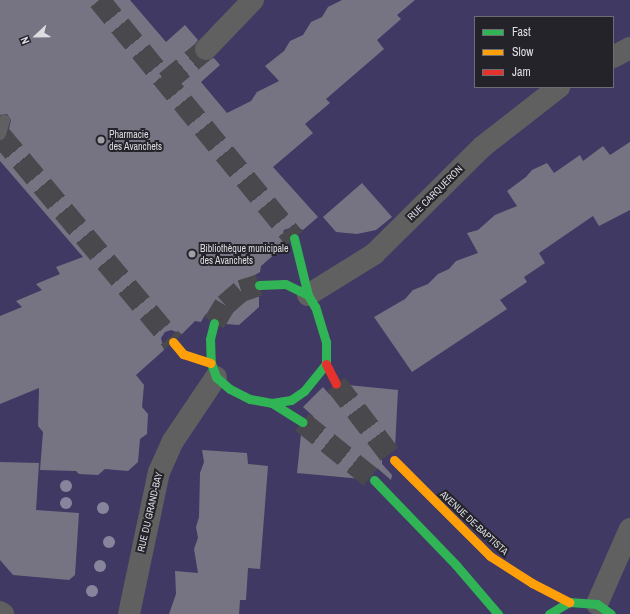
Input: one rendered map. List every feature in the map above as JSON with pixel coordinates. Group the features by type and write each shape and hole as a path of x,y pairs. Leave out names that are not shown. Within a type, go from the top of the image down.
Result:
{"street":[{"path":"206,49 253,0"},
{"path":"614,56 630,48"},
{"name":"RUE CARQUERON","path":"308,295 374,254 482,147 558,88"},
{"path":"294,238 299,250 308,295 320,319 326,342 326,364 336,384"},
{"path":"259,285 285,284 308,295"},
{"path":"213,370 210,339 214,323"},
{"path":"173,342 182,354 213,370 250,399 272,404 302,422"},
{"path":"272,404 291,400 304,391 326,364"},
{"name":"RUE DU GRAND-BAY","path":"129,614 158,472 173,441 213,370"},
{"name":"AVENUE DE-BAPTISTA","path":"394,460 490,556 532,583 569,602"},
{"path":"374,480 456,565 498,614"},
{"path":"549,614 569,602 604,609 630,529"}],"lane":[{"path":"0,134 4,121"}],"shaded area":[{"path":"0,0 630,0 630,614 0,614"}],"building":[{"path":"0,0 130,0 166,42 185,25 198,40 194,46 197,58 203,61 214,58 220,65 201,82 227,113 251,101 257,92 279,81 265,66 284,51 290,41 303,35 311,22 322,17 328,7 342,0 415,0 397,15 401,19 377,40 384,49 326,99 330,103 305,124 313,133 273,167 318,217 303,230 295,226 284,230 282,237 284,246 261,266 260,272 248,279 248,291 259,297 259,307 239,325 226,324 222,314 211,311 205,315 201,322 195,321 182,334 171,330 165,332 161,338 164,350 136,375 144,385 142,407 148,414 147,434 140,439 138,462 128,471 105,469 98,475 79,474 76,471 40,470 43,432 38,426 39,388 0,404 0,316 22,307 16,301 42,290 36,284 60,274 56,267 83,257 0,161 0,141 7,137 11,120 7,114 0,115"},
{"path":"630,142 630,210 599,226 593,216 539,253 545,263 524,277 527,282 500,300 507,309 412,372 374,317 405,299 413,290 428,284 438,274 449,269 456,261 478,253 467,233 478,230 495,215 517,206 507,191 526,177 532,170 547,163 554,173 580,155 583,161 603,146 610,155"},
{"path":"362,183 392,217 376,230 357,234 336,232 323,217"},
{"path":"348,385 398,390 395,448 385,451 382,457 382,464 392,475 391,480 377,468 366,471 362,479 297,473 301,434 308,433 314,423 313,416 303,407 323,387 329,394 336,396 342,395"},
{"path":"202,450 247,453 248,464 268,466 260,569 248,568 246,600 240,600 239,614 169,614 176,594 175,571 198,573 194,549 198,538 196,527 199,517 200,473 204,462"},
{"path":"0,462 39,463 36,510 79,513 75,575 69,580 13,575 0,560"}],"tunnel":[{"path":"99,0 294,238"},
{"path":"166,82 206,49"},
{"path":"0,135 173,342"},
{"path":"214,323 225,305 241,291 259,285"},
{"path":"336,384 394,460"},
{"path":"302,422 374,480"}],"traffic: fast":[{"path":"294,238 308,295"},
{"path":"214,323 210,339 211,363 216,377 230,389 250,399 272,403 291,400 304,391 326,364 326,342 315,307 308,295 285,284 259,285"},
{"path":"272,403 302,422"},
{"path":"374,480 456,565 498,614"},
{"path":"549,614 569,602 597,604 611,614"}],"traffic: slow":[{"path":"173,342 183,354 211,363"},
{"path":"394,460 490,556 532,583 569,602"}],"traffic: jam":[{"path":"326,364 336,384"}],"place":[{"name":"Pharmacie des Avanchets","path":"101,140"},
{"name":"Bibliothèque municipale des Avanchets","path":"192,254"}]}
